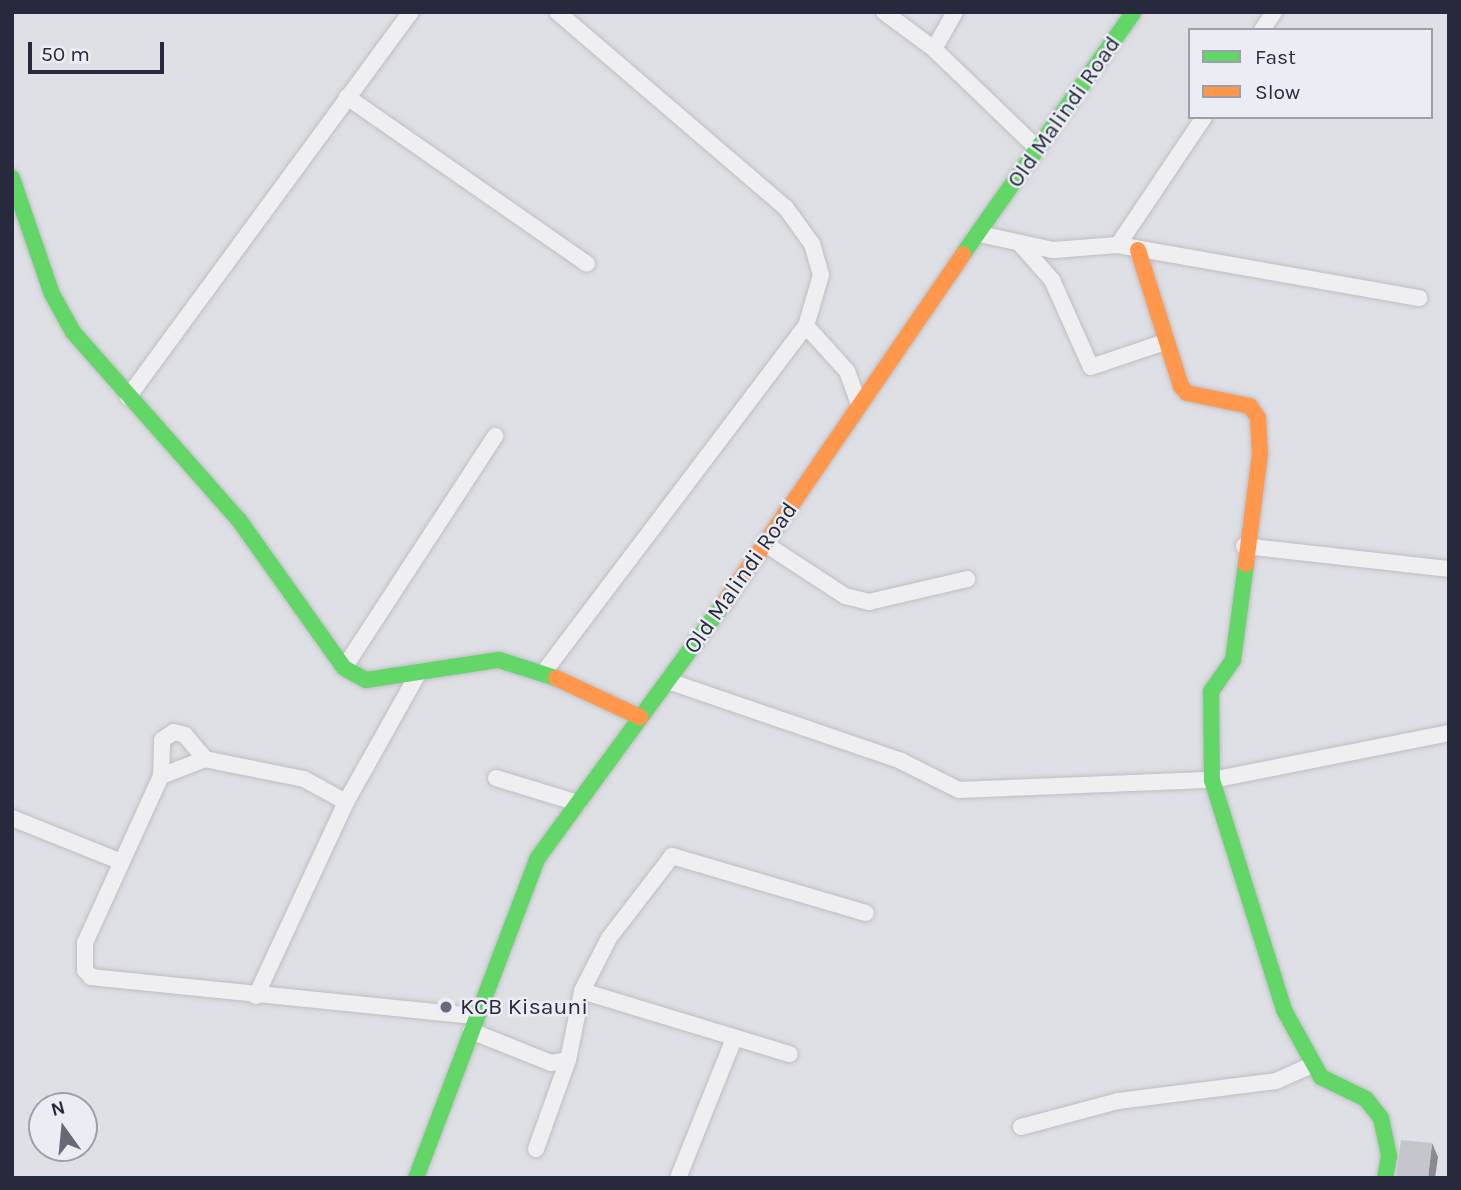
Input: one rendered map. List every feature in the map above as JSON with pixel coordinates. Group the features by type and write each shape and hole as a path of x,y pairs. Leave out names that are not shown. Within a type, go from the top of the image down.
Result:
{"street":[{"path":"128,397 411,12"},
{"path":"544,672 806,326 821,275 801,225 556,12"},
{"path":"884,12 934,49 1037,148"},
{"path":"934,49 956,12"},
{"name":"Old Malindi Road","path":"416,1178 528,873 767,545 858,402 980,234 1037,148 1134,12"},
{"path":"1263,28 1274,12"},
{"path":"347,97 587,264"},
{"path":"1118,245 1203,119"},
{"path":"12,178 52,294 73,332 239,520 344,668 366,680 499,660 544,672 640,717"},
{"path":"980,234 1022,246 1118,245 1419,298"},
{"path":"1022,246 1052,280 1091,367 1165,342"},
{"path":"1138,250 1165,342 1187,393 1255,410 1260,454 1244,546 1233,660 1211,691 1212,780 1284,1010 1312,1065 1366,1099 1381,1118 1389,1156 1385,1178"},
{"path":"806,326 847,371 858,402"},
{"path":"344,668 495,436"},
{"path":"767,545 845,596 869,602 967,579"},
{"path":"1244,546 1449,569"},
{"path":"256,996 346,802 419,672"},
{"path":"668,681 901,761 959,790 1212,780 1449,733"},
{"path":"205,759 186,735 174,732 162,740 161,776 119,861 85,943 81,959 91,977 473,1024 551,1063 568,1060"},
{"path":"161,776 205,759 304,779 346,802"},
{"path":"496,778 578,803"},
{"path":"12,818 119,861"},
{"path":"536,1149 568,1060 582,990 609,938 672,856 866,913"},
{"path":"582,990 733,1041 790,1054"},
{"path":"678,1178 733,1041"},
{"path":"1021,1128 1118,1101 1276,1081 1312,1065"}],"building":[{"path":"1401,1140 1432,1143 1428,1178 1396,1178"}],"traffic: fast":[{"path":"963,254 1134,12"},
{"path":"12,178 52,294 73,332 239,520 344,668 366,680 499,660 556,678"},
{"path":"1246,564 1233,660 1211,691 1212,780 1284,1010 1321,1077 1366,1099 1381,1118 1389,1156 1385,1178"},
{"path":"416,1178 537,859 723,605"}],"traffic: slow":[{"path":"1138,250 1181,386 1187,393 1250,406 1258,418 1260,454 1246,564"},
{"path":"723,605 963,254"},
{"path":"556,678 640,717"}],"place":[{"name":"KCB Kisauni","path":"446,1007"}]}
